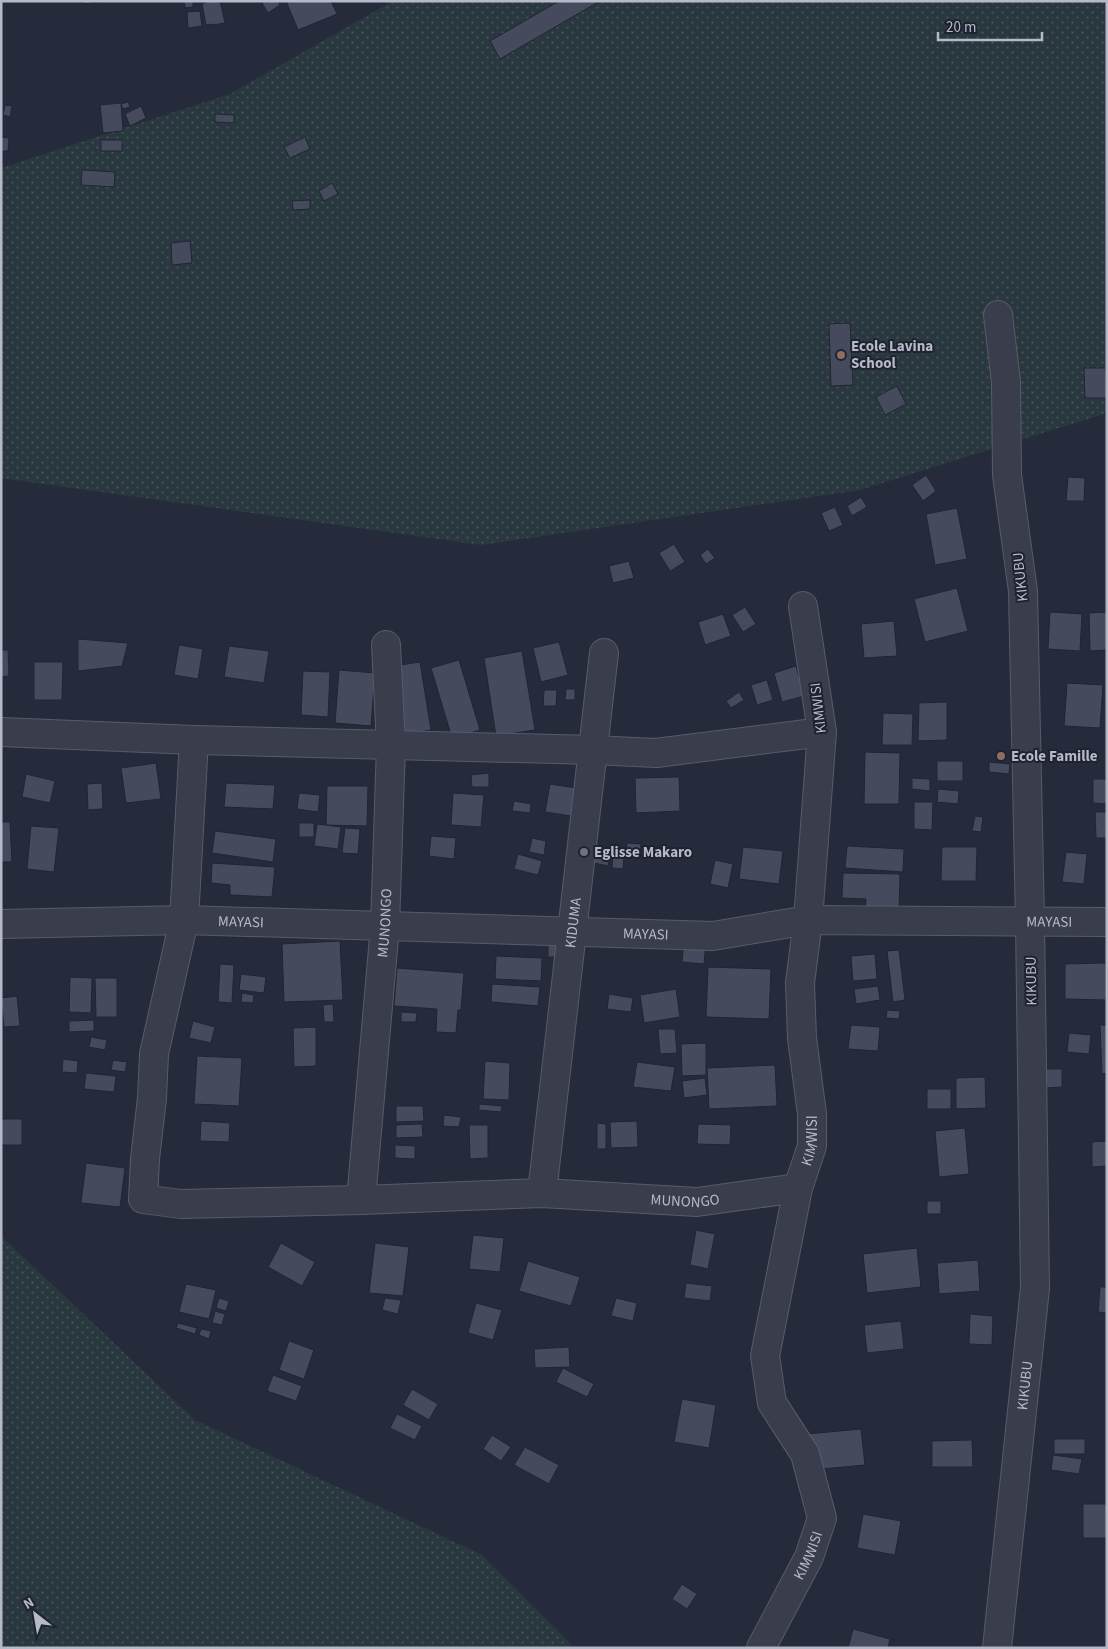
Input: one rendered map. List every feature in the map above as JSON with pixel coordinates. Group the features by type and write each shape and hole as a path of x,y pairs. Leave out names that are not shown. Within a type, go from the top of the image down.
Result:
{"street":[{"name":"KIKUBU","path":"997,1648 1035,1288 1023,591 1007,475 1006,382 998,315"},
{"name":"KIMWISI","path":"761,1648 810,1557 822,1518 804,1454 772,1403 765,1356 798,1188 812,1146 812,1114 802,1038 800,983 808,920 822,732 803,606"},
{"name":"MUNONGO","path":"361,1200 385,926 391,745 386,645"},
{"name":"KIDUMA","path":"542,1193 604,653"},
{"path":"1,732 194,740 593,750 656,754 822,732"},
{"path":"184,920 194,740"},
{"name":"MAYASI","path":"1,924 184,920 713,936 808,920 1107,922"},
{"name":"MUNONGO","path":"184,920 154,1054 143,1199 181,1204 542,1193 696,1202 798,1188"}],"shaded area":[{"path":"393,1 1107,1 1107,413 860,490 481,545 1,478 1,168 230,94"},
{"path":"1,1236 195,1420 482,1555 575,1648 1,1648"}],"building":[{"path":"84,1 102,1 85,4"},
{"path":"184,1 193,1 193,7 185,8"},
{"path":"208,1 220,1 225,23 206,25 202,4"},
{"path":"264,1 278,1 280,5 268,13 262,3"},
{"path":"286,1 331,1 337,14 298,30"},
{"path":"559,1 600,1 500,59 490,41"},
{"path":"200,11 202,26 188,28 187,12"},
{"path":"128,102 130,107 123,109 121,104"},
{"path":"121,103 123,131 103,133 100,105"},
{"path":"5,105 12,106 10,117 3,115"},
{"path":"141,106 146,118 130,126 125,114"},
{"path":"215,114 234,115 234,123 215,122"},
{"path":"1,137 9,138 8,151 1,151"},
{"path":"305,137 310,149 290,158 284,147"},
{"path":"101,140 122,140 122,151 101,151"},
{"path":"82,170 115,172 114,187 81,185"},
{"path":"332,183 338,194 324,201 319,191"},
{"path":"310,200 310,209 293,210 292,201"},
{"path":"190,241 192,263 172,265 171,243"},
{"name":"Ecole Lavina School","path":"850,323 853,385 831,386 829,324"},
{"path":"1084,368 1106,368 1107,398 1085,398"},
{"path":"897,386 906,404 885,415 876,397"},
{"path":"926,475 936,491 923,501 912,485"},
{"path":"1068,477 1085,478 1084,501 1066,501"},
{"path":"861,497 867,507 852,516 847,506"},
{"path":"835,507 843,525 829,531 821,513"},
{"path":"957,508 967,559 935,565 926,514"},
{"path":"674,544 685,562 670,571 659,553"},
{"path":"708,549 715,558 706,564 700,555"},
{"path":"629,561 634,578 613,583 609,566"},
{"path":"957,588 968,631 925,642 914,599"},
{"path":"745,607 756,624 743,632 732,615"},
{"path":"1050,612 1082,614 1080,651 1048,649"},
{"path":"1107,612 1107,650 1090,651 1089,613"},
{"path":"723,614 731,636 705,645 698,622"},
{"path":"894,621 897,656 864,658 861,624"},
{"path":"78,639 128,643 122,666 78,671"},
{"path":"559,642 568,675 541,682 533,648"},
{"path":"179,645 203,649 198,679 174,675"},
{"path":"229,646 269,651 264,683 224,677"},
{"path":"1,650 8,650 9,676 1,677"},
{"path":"522,651 535,730 496,736 484,658"},
{"path":"459,660 480,730 452,738 431,668"},
{"path":"34,662 63,662 62,700 34,700"},
{"path":"420,662 431,730 404,734 394,666"},
{"path":"796,666 804,696 782,702 774,673"},
{"path":"339,670 375,673 371,726 335,723"},
{"path":"303,671 330,672 328,717 301,715"},
{"path":"767,680 773,700 757,705 751,685"},
{"path":"1067,683 1103,685 1100,728 1064,726"},
{"path":"566,689 575,689 575,700 565,700"},
{"path":"544,690 557,690 556,706 543,706"},
{"path":"739,692 744,700 731,708 726,701"},
{"path":"947,702 947,740 918,741 919,703"},
{"path":"883,713 913,714 912,745 882,745"},
{"path":"865,752 900,753 899,804 864,804"},
{"path":"937,761 963,761 963,781 937,781"},
{"path":"989,762 1010,764 1009,774 989,772"},
{"path":"156,763 161,799 126,803 121,768"},
{"path":"489,773 489,787 472,787 471,775"},
{"path":"26,774 55,781 50,803 22,797"},
{"path":"679,777 680,811 636,813 635,778"},
{"path":"912,778 930,779 930,791 912,789"},
{"path":"1093,779 1107,779 1107,804 1093,803"},
{"path":"102,783 103,809 88,810 87,784"},
{"path":"226,783 275,785 273,809 224,807"},
{"path":"550,784 583,789 578,817 545,812"},
{"path":"327,786 368,786 367,826 326,825"},
{"path":"938,789 959,791 958,804 937,802"},
{"path":"299,793 320,795 318,812 297,809"},
{"path":"453,793 484,795 481,827 451,825"},
{"path":"514,801 531,804 530,813 512,811"},
{"path":"914,802 933,802 932,830 914,829"},
{"path":"1095,812 1107,812 1107,838 1096,838"},
{"path":"975,816 983,817 981,832 972,831"},
{"path":"1,822 10,822 12,862 1,862"},
{"path":"299,823 314,823 314,837 299,837"},
{"path":"317,824 341,827 338,849 314,846"},
{"path":"31,826 59,828 54,872 27,869"},
{"path":"345,828 360,829 358,854 342,853"},
{"path":"215,831 276,839 273,862 212,853"},
{"path":"431,836 456,838 454,859 429,856"},
{"path":"532,838 546,841 544,855 529,852"},
{"path":"627,843 641,844 640,856 626,855"},
{"path":"847,846 904,849 903,872 845,868"},
{"path":"597,847 611,850 608,866 594,863"},
{"path":"743,847 783,851 779,884 739,879"},
{"path":"942,847 977,847 976,881 941,881"},
{"path":"1066,852 1087,854 1084,884 1062,882"},
{"path":"518,854 542,861 538,875 514,869"},
{"path":"613,857 624,858 623,869 612,868"},
{"path":"715,860 733,864 728,888 710,884"},
{"path":"212,863 275,867 272,897 230,895 230,885 211,883"},
{"path":"843,873 900,874 899,912 865,911 866,899 842,898"},
{"path":"684,940 706,941 704,964 682,962"},
{"path":"340,941 343,1000 284,1002 282,944"},
{"path":"548,941 564,941 564,957 548,957"},
{"path":"899,950 905,1000 893,1002 887,951"},
{"path":"875,954 877,979 853,981 851,956"},
{"path":"496,956 542,958 541,981 495,979"},
{"path":"1106,963 1106,1000 1065,999 1065,964"},
{"path":"220,964 234,965 232,1003 218,1002"},
{"path":"708,967 771,969 769,1019 706,1017"},
{"path":"397,968 464,973 461,1010 458,1010 456,1033 436,1032 437,1009 394,1006"},
{"path":"241,974 266,977 264,993 239,990"},
{"path":"70,977 92,978 91,1013 69,1012"},
{"path":"95,978 117,978 117,1017 96,1017"},
{"path":"492,984 540,987 538,1006 491,1002"},
{"path":"878,986 880,1000 856,1004 854,989"},
{"path":"676,989 680,1017 644,1023 640,995"},
{"path":"242,993 254,995 253,1003 241,1002"},
{"path":"609,994 633,998 631,1012 607,1009"},
{"path":"17,996 20,1026 4,1027 1,998"},
{"path":"333,1004 334,1022 324,1022 323,1005"},
{"path":"887,1010 900,1011 899,1019 886,1018"},
{"path":"401,1012 417,1013 416,1022 401,1022"},
{"path":"94,1020 94,1031 69,1032 69,1021"},
{"path":"193,1021 215,1027 211,1043 189,1038"},
{"path":"851,1025 880,1027 878,1051 848,1049"},
{"path":"1100,1025 1107,1025 1107,1073 1102,1074"},
{"path":"316,1027 316,1066 294,1067 293,1028"},
{"path":"658,1029 675,1029 677,1053 660,1054"},
{"path":"1069,1033 1091,1035 1089,1054 1067,1052"},
{"path":"91,1037 107,1040 105,1050 89,1047"},
{"path":"706,1043 706,1075 682,1076 681,1044"},
{"path":"197,1056 242,1058 239,1106 194,1104"},
{"path":"63,1059 78,1061 77,1073 62,1072"},
{"path":"113,1060 127,1062 125,1072 111,1070"},
{"path":"485,1061 510,1063 509,1100 483,1099"},
{"path":"637,1062 675,1067 671,1091 633,1087"},
{"path":"775,1065 777,1106 709,1109 707,1068"},
{"path":"1045,1069 1062,1069 1062,1087 1045,1088"},
{"path":"86,1073 116,1076 114,1092 84,1089"},
{"path":"985,1077 986,1108 956,1109 956,1078"},
{"path":"705,1078 707,1095 684,1098 682,1081"},
{"path":"927,1089 951,1089 951,1109 927,1109"},
{"path":"479,1104 502,1106 501,1112 479,1110"},
{"path":"396,1106 423,1106 424,1121 396,1122"},
{"path":"444,1115 461,1117 459,1127 443,1126"},
{"path":"1,1119 22,1119 22,1145 1,1145"},
{"path":"201,1121 230,1123 229,1142 200,1141"},
{"path":"637,1121 638,1147 611,1148 610,1122"},
{"path":"597,1123 606,1124 606,1149 597,1149"},
{"path":"422,1124 423,1137 396,1138 396,1125"},
{"path":"698,1124 731,1125 730,1145 697,1144"},
{"path":"469,1125 488,1125 488,1158 470,1159"},
{"path":"965,1128 969,1174 939,1177 935,1131"},
{"path":"1107,1141 1107,1166 1092,1167 1092,1142"},
{"path":"395,1145 415,1146 415,1159 395,1158"},
{"path":"86,1163 125,1168 120,1207 81,1203"},
{"path":"927,1201 941,1201 941,1214 927,1214"},
{"path":"696,1230 715,1234 708,1269 690,1265"},
{"path":"473,1235 504,1238 500,1272 469,1269"},
{"path":"281,1243 315,1262 302,1286 268,1267"},
{"path":"375,1243 409,1247 403,1296 369,1293"},
{"path":"917,1248 921,1287 867,1293 863,1254"},
{"path":"978,1260 980,1291 939,1294 937,1263"},
{"path":"528,1261 580,1277 571,1306 519,1291"},
{"path":"686,1283 712,1286 710,1301 684,1298"},
{"path":"186,1284 216,1290 209,1319 179,1312"},
{"path":"1100,1287 1107,1287 1107,1313 1098,1312"},
{"path":"219,1298 229,1301 226,1311 216,1308"},
{"path":"385,1298 401,1300 398,1314 382,1310"},
{"path":"616,1298 637,1303 633,1321 611,1316"},
{"path":"476,1303 502,1310 493,1340 468,1333"},
{"path":"215,1311 225,1314 222,1325 212,1323"},
{"path":"970,1314 993,1316 992,1345 969,1344"},
{"path":"901,1321 904,1349 867,1353 864,1325"},
{"path":"178,1323 197,1328 195,1334 176,1328"},
{"path":"201,1329 211,1331 209,1339 199,1335"},
{"path":"289,1341 314,1350 304,1379 279,1370"},
{"path":"569,1347 570,1367 535,1368 534,1349"},
{"path":"563,1368 594,1384 587,1397 556,1382"},
{"path":"273,1375 302,1386 296,1401 267,1391"},
{"path":"412,1389 438,1404 429,1420 403,1405"},
{"path":"682,1399 716,1405 709,1448 674,1442"},
{"path":"397,1414 422,1426 415,1440 390,1428"},
{"path":"861,1429 865,1465 811,1470 807,1434"},
{"path":"492,1435 511,1447 501,1461 483,1449"},
{"path":"1054,1439 1085,1439 1085,1454 1054,1454"},
{"path":"972,1440 973,1467 932,1467 932,1441"},
{"path":"525,1447 559,1465 549,1484 514,1465"},
{"path":"1053,1455 1082,1459 1079,1474 1051,1470"},
{"path":"1083,1504 1107,1504 1107,1538 1083,1538"},
{"path":"863,1514 901,1521 895,1555 857,1548"},
{"path":"682,1584 697,1594 687,1609 672,1599"},
{"path":"853,1629 890,1639 888,1648 848,1648"}],"place":[{"name":"Ecole Lavina School","path":"841,355"},
{"name":"Ecole Famille","path":"1001,756"},
{"name":"Eglisse Makaro","path":"584,852"}]}
